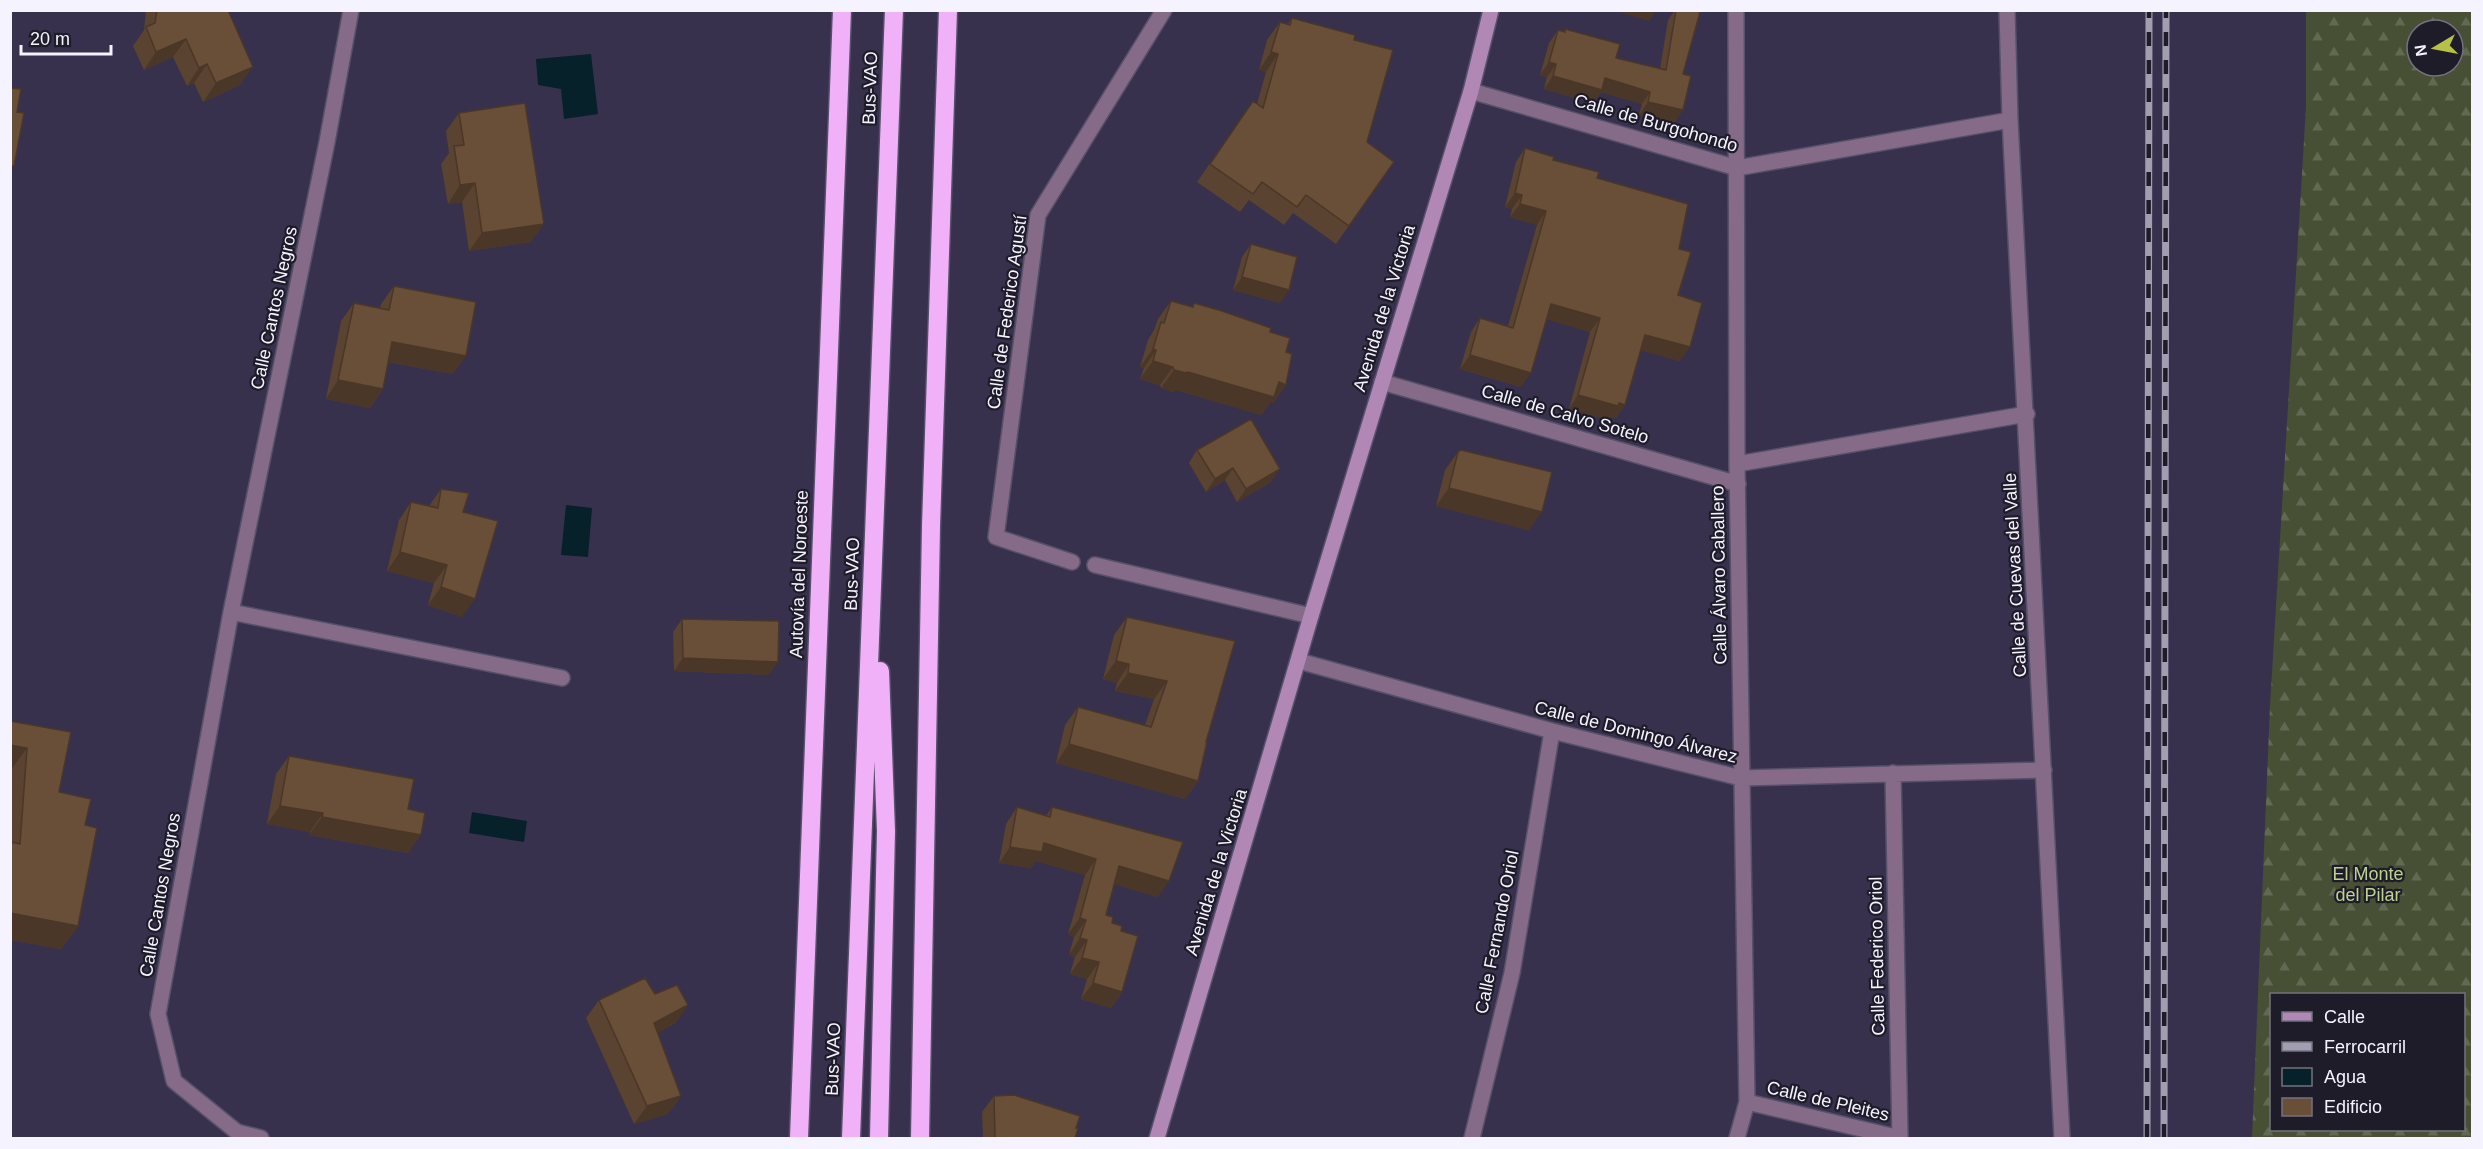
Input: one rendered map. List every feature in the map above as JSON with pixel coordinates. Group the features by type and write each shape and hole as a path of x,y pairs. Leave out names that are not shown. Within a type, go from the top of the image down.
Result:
{"highway":[{"name":"Autovía del Noroeste","path":"799,1138 842,10"},
{"name":"Bus-VAO","path":"851,1138 894,10"},
{"path":"920,1138 931,526 948,10"},
{"path":"875,525 886,831 879,1138"}],"street":[{"name":"Calle Cantos Negros","path":"261,1138 237,1132 174,1081 158,1014 231,612 327,142 351,10"},
{"name":"Calle de Federico Agustí","path":"1072,562 996,537 1038,215 1164,10"},
{"name":"Avenida de la Victoria","path":"1157,1138 1311,616 1471,90 1491,10"},
{"name":"Calle Álvaro Caballero","path":"1736,10 1737,464 1747,1102 1737,1138"},
{"name":"Calle de Cuevas del Valle","path":"2007,10 2010,120 2027,414 2062,1138"},
{"name":"Calle de Burgohondo","path":"1471,90 1737,168 2010,120"},
{"name":"Calle de Calvo Sotelo","path":"1382,382 1738,484"},
{"path":"1737,464 2027,414"},
{"path":"1095,565 1311,616"},
{"path":"231,612 562,678"},
{"name":"Calle de Domingo Álvarez","path":"1299,661 1552,731 1741,778 2044,770"},
{"name":"Calle Fernando Oriol","path":"1472,1138 1512,973 1552,731"},
{"name":"Calle Federico Oriol","path":"1893,773 1900,1138"},
{"name":"Calle de Pleites","path":"1747,1102 1900,1138"}],"green space":[{"name":"El Monte del Pilar","path":"2306,11 2472,11 2472,1138 2252,1138 2270,706 2306,107"}],"water":[{"path":"591,54 598,114 564,119 561,89 538,85 536,59"},
{"path":"566,505 592,508 588,557 561,555"},
{"path":"472,812 527,821 524,842 469,833"}],"building":[{"path":"157,10 228,10 253,67 216,83 207,64 199,68 186,39 156,52 146,27 155,23"},
{"path":"1676,10 1700,12 1683,74 1691,76 1683,110 1648,102 1650,92 1605,78 1602,90 1553,76 1556,64 1549,62 1558,30 1565,32 1565,29 1620,44 1616,58 1666,70"},
{"path":"1292,18 1355,35 1354,40 1393,50 1367,142 1394,162 1349,226 1306,195 1297,207 1262,182 1253,194 1210,164 1253,101 1263,108 1278,54 1271,52 1280,22 1290,25"},
{"path":"10,88 21,89 17,112 24,113 14,166 10,166"},
{"path":"525,103 544,224 482,233 475,183 460,185 454,146 464,145 459,113"},
{"path":"1525,148 1554,157 1553,160 1599,172 1597,178 1688,204 1679,249 1691,252 1678,295 1702,303 1690,347 1645,335 1625,405 1619,403 1618,406 1578,395 1600,318 1551,304 1531,373 1470,355 1480,318 1513,328 1546,211 1520,204 1522,195 1515,193"},
{"path":"1251,244 1297,257 1289,290 1242,277"},
{"path":"394,286 476,302 466,356 392,342 383,389 338,380 354,303 389,310"},
{"path":"1171,301 1193,307 1194,303 1222,311 1271,328 1270,332 1290,338 1286,352 1292,354 1286,385 1279,382 1274,397 1174,370 1173,367 1153,361 1156,350 1153,349 1161,322 1164,323"},
{"path":"1251,419 1280,469 1246,489 1233,468 1215,479 1197,450"},
{"path":"1461,450 1552,472 1542,512 1449,488 1458,452"},
{"path":"441,489 469,493 463,512 498,521 475,599 441,587 447,565 400,552 411,502 438,508"},
{"path":"1127,617 1235,641 1206,742 1198,781 1069,744 1078,707 1151,727 1167,681 1128,673 1129,664 1116,661"},
{"path":"682,619 779,621 778,662 683,658"},
{"path":"10,721 71,732 59,792 91,799 85,825 97,828 78,926 10,913 10,850 12,842 20,844 27,748 10,745"},
{"path":"289,756 414,779 408,809 425,813 421,835 322,817 323,813 280,806"},
{"path":"1017,807 1050,817 1052,807 1183,842 1169,881 1119,866 1106,915 1113,917 1112,923 1122,926 1121,931 1138,936 1122,992 1093,983 1099,962 1082,958 1087,940 1080,938 1086,920 1080,918 1096,859 1044,843 1042,852 1010,847"},
{"path":"645,978 655,994 677,985 688,1005 654,1023 681,1096 647,1106 599,1000"},
{"path":"1014,1095 1080,1116 1075,1138 995,1138 994,1096"}],"railway":[{"path":"2147,1138 2149,10"},
{"path":"2164,1138 2166,10"}]}
